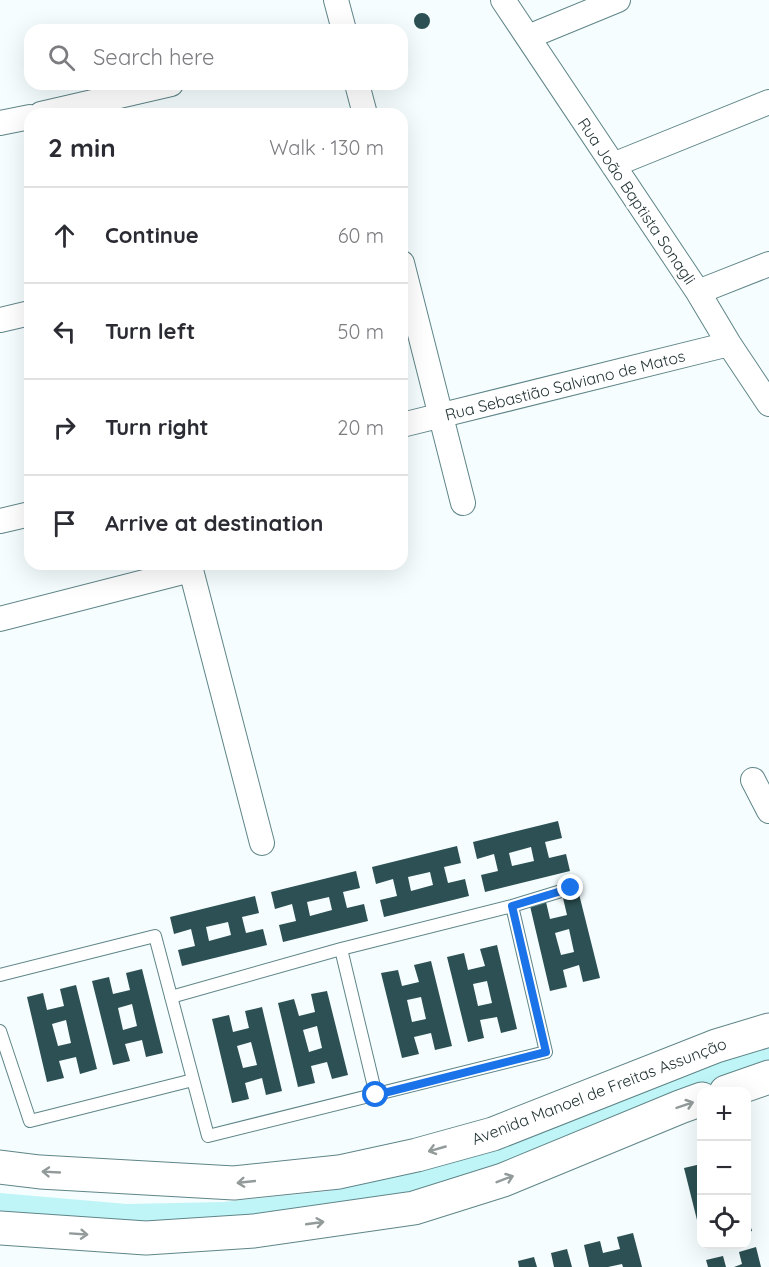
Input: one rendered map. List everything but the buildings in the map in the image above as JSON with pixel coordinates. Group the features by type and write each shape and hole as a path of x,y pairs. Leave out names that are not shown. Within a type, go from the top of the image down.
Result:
{"street":[{"path":"336,0 342,24"},
{"name":"Rua João Baptista Sonagli","path":"503,0 698,292 769,404"},
{"path":"528,37 618,0"},
{"path":"67,108 145,90"},
{"path":"359,90 363,108"},
{"path":"613,165 769,102"},
{"path":"0,123 24,118"},
{"path":"698,292 769,264"},
{"path":"408,287 463,503"},
{"path":"0,320 24,314"},
{"name":"Rua Sebastião Salviano de Matos","path":"408,424 729,344"},
{"path":"0,521 24,515"},
{"path":"0,619 191,570 262,843"},
{"path":"753,780 769,811"},
{"name":"Avenida Manoel de Freitas Assunção","path":"0,1167 40,1172 234,1183 339,1172 417,1155 493,1134 716,1046 769,1030"},
{"path":"740,1087 769,1077"},
{"path":"0,1228 146,1238 254,1231 414,1208 502,1180 697,1102"}],"lane":[{"path":"171,997 341,949 512,906 571,888"},
{"path":"0,975 155,936 208,1136 546,1052 512,906"},
{"path":"341,949 376,1095"},
{"path":"0,1031 30,1121 193,1080"}],"shaded area":[{"path":"769,1047 769,1069 719,1087 697,1087 697,1095 426,1192 169,1227 0,1214 0,1193 127,1204 223,1202 329,1191 414,1171 680,1071"}],"route":[{"path":"376,1095 546,1052 512,906 571,888"}]}
